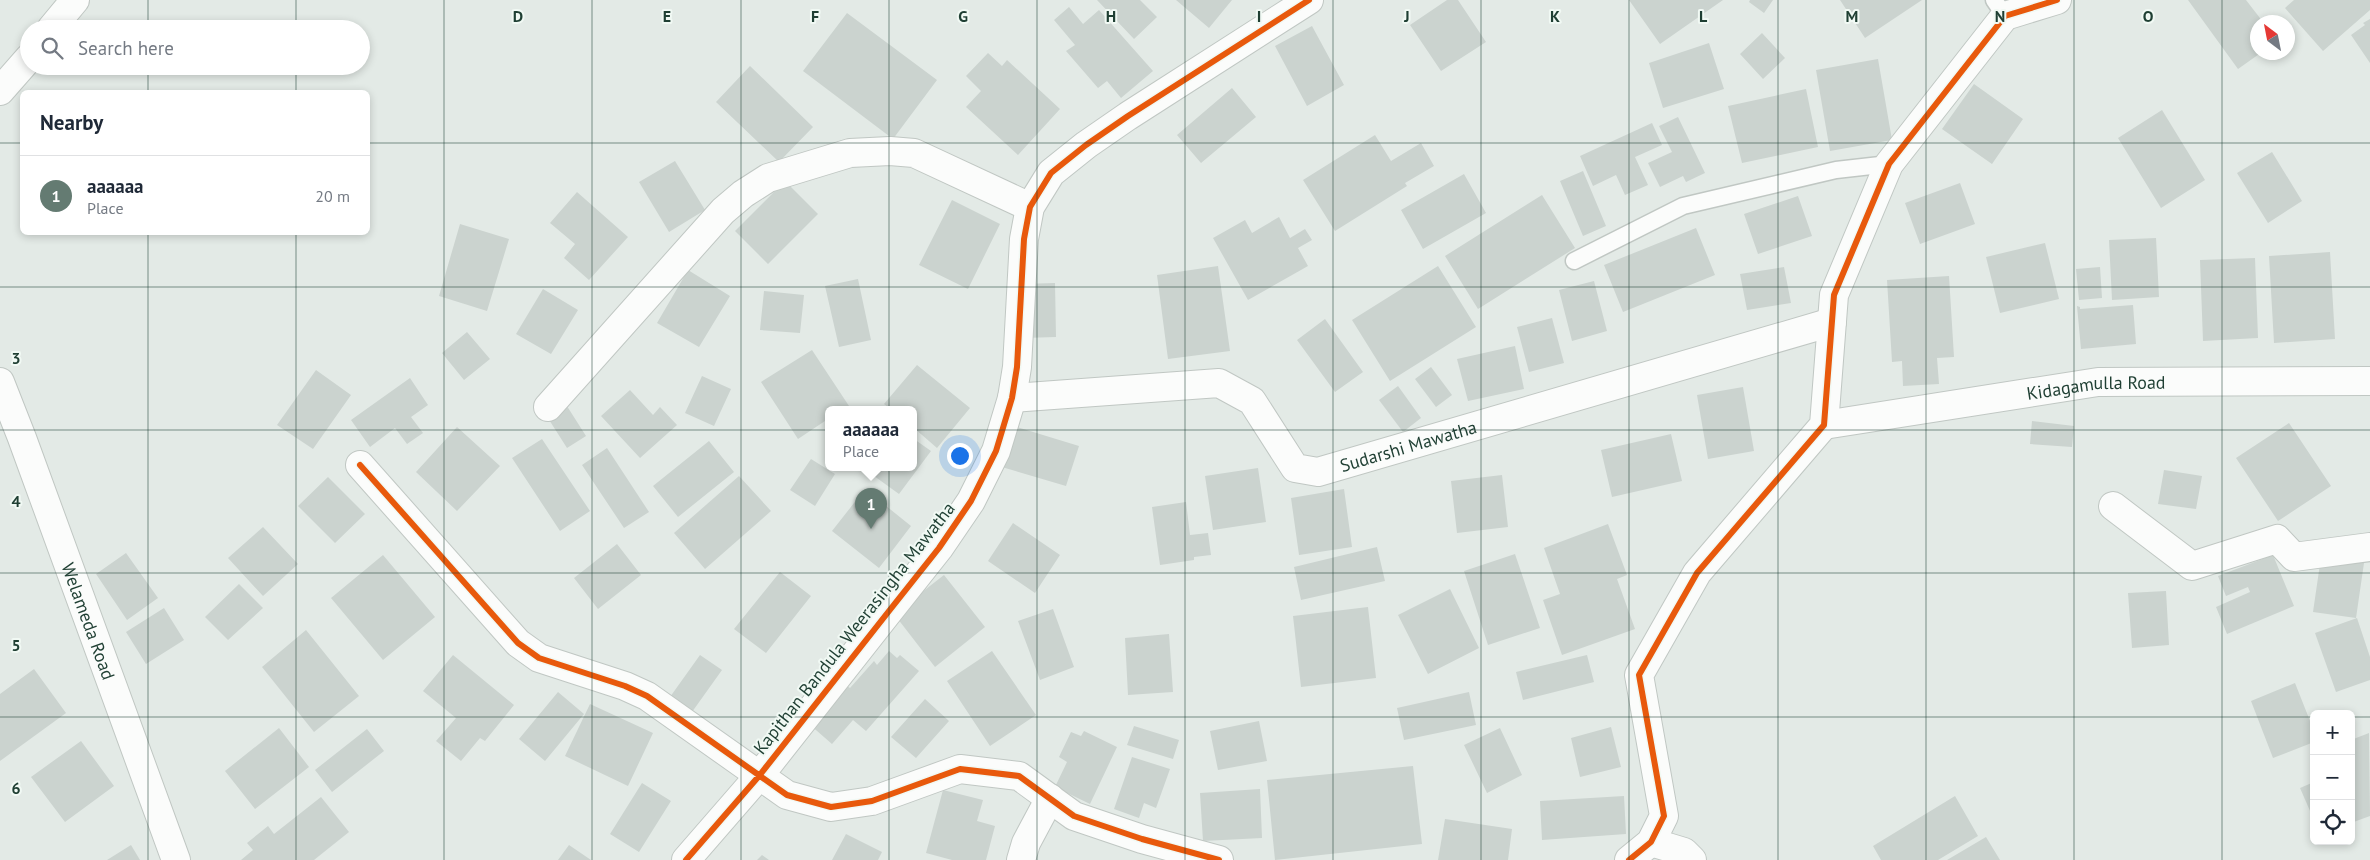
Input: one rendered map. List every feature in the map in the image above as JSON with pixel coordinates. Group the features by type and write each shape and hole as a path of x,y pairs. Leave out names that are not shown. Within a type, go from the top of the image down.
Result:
{"street":[{"path":"58,20 75,0"},
{"name":"Kapithan Bandula Weerasingha Mawatha","path":"686,860 758,776 939,548 971,501 996,451 1012,398 1017,367 1020,274 1024,239 1030,207 1051,173 1086,145 1309,0"},
{"path":"1629,860 1651,842 1664,816 1639,675 1696,572 1824,425 1834,294 1889,164 2000,8 2057,0"},
{"path":"0,91 20,68"},
{"path":"548,406 723,211 743,194 768,178 850,154 890,151 914,153 1030,207"},
{"name":"Sudarshi Mawatha","path":"1012,398 1219,383 1252,401 1296,468 1318,472 1832,322"},
{"name":"Kidagamulla Road","path":"1824,425 2098,382 2370,381"},
{"name":"Welameda Road","path":"0,382 26,446 176,860"},
{"path":"360,465 518,643 539,658 625,686 647,696 787,795 831,807 872,801 960,769 1019,776 1074,816 1142,839 1219,860"},
{"path":"2113,506 2192,566 2277,539 2294,557 2370,547"},
{"path":"1021,860 1026,843 1050,798"},
{"path":"1651,842 1684,852 1692,860"}],"lane":[{"path":"1574,261 1683,206 1836,170 1889,164"}],"building":[{"path":"1097,0 1140,0 1157,17 1134,39"},
{"path":"1176,0 1232,0 1209,28"},
{"path":"1447,0 1458,0 1486,42 1441,71 1410,25"},
{"path":"1629,0 1723,0 1660,44"},
{"path":"1750,0 1773,0 1764,13 1749,2"},
{"path":"1840,0 1922,0 1865,38"},
{"path":"2188,0 2246,0 2258,15 2250,15 2251,60 2238,69"},
{"path":"2294,0 2370,0 2370,10 2323,51 2295,19 2295,15 2291,15 2285,8"},
{"path":"1069,7 1083,24 1099,10 1153,71 1121,98 1107,81 1098,88 1066,51 1075,45 1054,20"},
{"path":"847,13 937,80 893,139 803,71"},
{"path":"2370,19 2370,63 2351,35"},
{"path":"1312,26 1344,85 1307,106 1275,46"},
{"path":"1762,33 1785,58 1763,79 1740,54"},
{"path":"1709,43 1724,89 1663,108 1649,63"},
{"path":"988,53 1002,66 1007,60 1060,109 1018,155 966,107 981,91 966,76"},
{"path":"1878,59 1892,140 1830,151 1816,70"},
{"path":"750,66 813,127 779,162 716,102"},
{"path":"1974,84 2023,119 1992,164 1942,129"},
{"path":"1232,88 1256,117 1201,163 1177,135"},
{"path":"1806,89 1818,147 1742,163 1728,106"},
{"path":"2162,110 2205,180 2161,208 2118,138"},
{"path":"1678,117 1705,173 1686,182 1683,176 1660,187 1648,163 1672,152 1659,126"},
{"path":"1652,123 1662,145 1635,157 1648,185 1625,195 1616,175 1593,186 1580,156"},
{"path":"1375,135 1391,161 1421,143 1434,166 1405,183 1407,186 1335,231 1303,180"},
{"path":"2272,152 2302,201 2268,223 2237,173"},
{"path":"675,161 705,210 669,232 639,182"},
{"path":"1583,171 1606,226 1583,236 1560,181"},
{"path":"1464,174 1486,213 1423,249 1401,210"},
{"path":"785,181 818,214 768,264 735,231"},
{"path":"1960,183 1975,224 1920,244 1905,203"},
{"path":"577,192 628,237 589,280 564,258 575,244 550,223"},
{"path":"1542,195 1575,248 1478,309 1445,256"},
{"path":"1798,196 1812,236 1758,254 1744,214"},
{"path":"952,200 1000,224 968,289 919,265"},
{"path":"1279,217 1290,238 1305,229 1312,240 1298,248 1308,266 1248,300 1213,238 1245,220 1252,233"},
{"path":"460,224 509,239 487,311 439,296"},
{"path":"1696,228 1715,275 1623,312 1604,265"},
{"path":"2156,238 2159,297 2112,300 2109,240"},
{"path":"2045,243 2059,299 2000,313 1986,257"},
{"path":"2330,252 2335,339 2274,343 2269,256"},
{"path":"2255,258 2258,338 2203,341 2200,260"},
{"path":"1218,266 1230,351 1168,359 1157,275"},
{"path":"1438,266 1476,327 1390,381 1352,320"},
{"path":"1784,267 1791,303 1747,310 1740,274"},
{"path":"2100,267 2102,298 2079,300 2076,269"},
{"path":"688,270 730,296 699,347 657,323"},
{"path":"1949,276 1954,357 1937,358 1939,384 1903,386 1902,361 1892,362 1887,280"},
{"path":"858,279 871,340 839,347 825,286"},
{"path":"1594,281 1607,331 1572,341 1559,290"},
{"path":"1055,283 1056,337 1023,338 1022,284"},
{"path":"543,289 578,310 551,354 516,334"},
{"path":"764,291 804,295 800,333 760,330"},
{"path":"2133,305 2136,344 2081,349 2077,306 2080,309"},
{"path":"1552,318 1564,363 1529,372 1517,327"},
{"path":"1325,319 1363,372 1335,392 1297,340"},
{"path":"467,332 490,359 464,380 442,353"},
{"path":"1515,346 1524,389 1468,401 1457,359"},
{"path":"812,350 849,406 825,406 825,421 798,439 761,382"},
{"path":"917,365 970,408 937,448 917,431 917,406 887,406 884,404"},
{"path":"1431,367 1452,395 1436,407 1415,379"},
{"path":"316,370 351,395 313,449 277,425"},
{"path":"702,376 731,389 714,426 685,413"},
{"path":"410,378 428,405 411,417 423,433 407,444 395,428 370,447 351,420"},
{"path":"1398,386 1421,418 1403,432 1379,400"},
{"path":"1743,387 1754,451 1708,459 1697,395"},
{"path":"630,390 653,415 660,407 677,425 640,458 601,416"},
{"path":"565,403 586,436 567,448 546,415"},
{"path":"2032,421 2074,426 2072,447 2030,444"},
{"path":"2289,423 2331,486 2278,521 2236,458"},
{"path":"1007,424 1079,446 1066,486 995,465"},
{"path":"457,427 500,466 457,511 416,472"},
{"path":"1671,434 1682,481 1612,497 1601,450"},
{"path":"542,439 590,511 560,531 512,458"},
{"path":"709,441 734,472 678,517 653,486"},
{"path":"917,441 931,451 917,470"},
{"path":"607,448 649,512 624,528 582,465"},
{"path":"811,459 825,468 825,471 835,474 815,506 790,490"},
{"path":"1258,468 1266,522 1213,530 1205,476"},
{"path":"2164,470 2202,476 2196,509 2158,504"},
{"path":"867,471 916,471 899,494"},
{"path":"1502,475 1508,527 1457,533 1451,481"},
{"path":"739,476 771,511 705,569 674,533"},
{"path":"328,477 365,514 335,543 298,506"},
{"path":"865,489 911,526 879,568 832,531"},
{"path":"1344,489 1352,547 1299,555 1291,498"},
{"path":"1186,502 1190,535 1208,533 1211,555 1194,557 1194,560 1160,565 1152,507"},
{"path":"1013,523 1060,555 1035,593 988,561"},
{"path":"1608,524 1627,575 1617,579 1635,629 1562,655 1543,600 1560,594 1544,548"},
{"path":"263,527 298,564 263,596 228,558"},
{"path":"617,544 641,575 598,609 574,578"},
{"path":"1377,547 1385,581 1301,600 1294,567"},
{"path":"126,553 158,598 127,620 96,574"},
{"path":"1515,554 1540,628 1488,645 1464,571"},
{"path":"383,555 435,617 383,660 331,598"},
{"path":"2273,555 2294,606 2227,634 2216,607 2250,592 2248,587 2226,596 2218,576"},
{"path":"2321,557 2364,563 2356,618 2313,612"},
{"path":"780,572 811,596 766,653 734,629"},
{"path":"944,575 985,627 935,667 894,614"},
{"path":"239,584 263,608 228,640 205,617"},
{"path":"1450,589 1479,648 1428,674 1398,615"},
{"path":"2166,591 2169,645 2132,648 2128,593"},
{"path":"1368,607 1376,678 1301,687 1293,616"},
{"path":"164,608 184,640 146,664 126,632"},
{"path":"1053,609 1074,667 1040,680 1018,621"},
{"path":"2357,618 2370,657 2370,680 2336,692 2315,633"},
{"path":"306,630 359,696 314,732 262,667"},
{"path":"1169,634 1173,692 1128,695 1125,638"},
{"path":"889,651 897,658 900,655 919,671 866,731 853,720 832,744 809,724 844,684 850,688 874,661 877,665"},
{"path":"992,651 1036,715 990,746 947,681"},
{"path":"453,655 514,705 485,741 480,738 461,761 436,741 456,718 423,691"},
{"path":"700,655 722,670 692,712 670,697"},
{"path":"1587,655 1594,682 1523,700 1516,672"},
{"path":"34,669 66,713 0,761 0,694"},
{"path":"2295,683 2310,721 2310,744 2273,758 2251,701"},
{"path":"558,692 584,714 545,761 519,739"},
{"path":"1469,692 1476,725 1404,740 1397,708"},
{"path":"925,699 949,721 916,758 891,737"},
{"path":"590,704 653,733 628,786 565,756"},
{"path":"1259,721 1267,761 1218,770 1210,731"},
{"path":"1134,726 1179,740 1173,759 1127,745"},
{"path":"1611,727 1621,767 1580,777 1571,738"},
{"path":"279,728 309,767 255,809 225,771"},
{"path":"1500,728 1522,775 1487,793 1464,745"},
{"path":"367,729 384,751 332,792 315,770"},
{"path":"1084,731 1117,747 1090,804 1055,787 1067,762 1059,757 1071,732 1081,736"},
{"path":"2369,733 2370,816 2355,822 2355,755 2355,738"},
{"path":"81,741 114,786 65,822 31,777"},
{"path":"1132,757 1170,769 1156,808 1144,803 1139,818 1114,809"},
{"path":"1413,766 1422,844 1275,860 1267,780"},
{"path":"642,783 671,801 639,852 610,834"},
{"path":"2310,784 2310,811 2300,788"},
{"path":"1260,789 1262,838 1203,841 1200,793"},
{"path":"943,790 983,800 977,821 995,826 986,860 952,860 926,853"},
{"path":"1624,796 1626,834 1542,840 1540,801"},
{"path":"1955,796 1978,836 1938,860 1881,860 1873,846"},
{"path":"321,797 349,832 314,860 241,860 253,850 247,843 268,826 274,834"},
{"path":"1445,819 1512,829 1508,860 1438,860"},
{"path":"846,834 882,852 878,860 832,860"},
{"path":"1986,837 2000,860 1947,860"},
{"path":"131,845 140,860 107,860"},
{"path":"569,845 591,860 558,860"},
{"path":"762,855 769,860 757,860"}],"cycle path":[{"path":"686,860 759,776 939,548 971,501 996,451 1012,398 1017,367 1024,239 1030,207 1051,173 1086,145 1128,116 1309,0"},
{"path":"1629,860 1651,842 1664,816 1639,675 1697,573 1824,425 1834,295 1889,164 2005,16 2057,0"},
{"path":"360,465 518,643 539,658 625,686 647,696 787,795 831,807 872,801 960,769 1019,776 1074,816 1142,839 1219,860"}],"place":[{"name":"aaaaaa","path":"871,529"}]}
